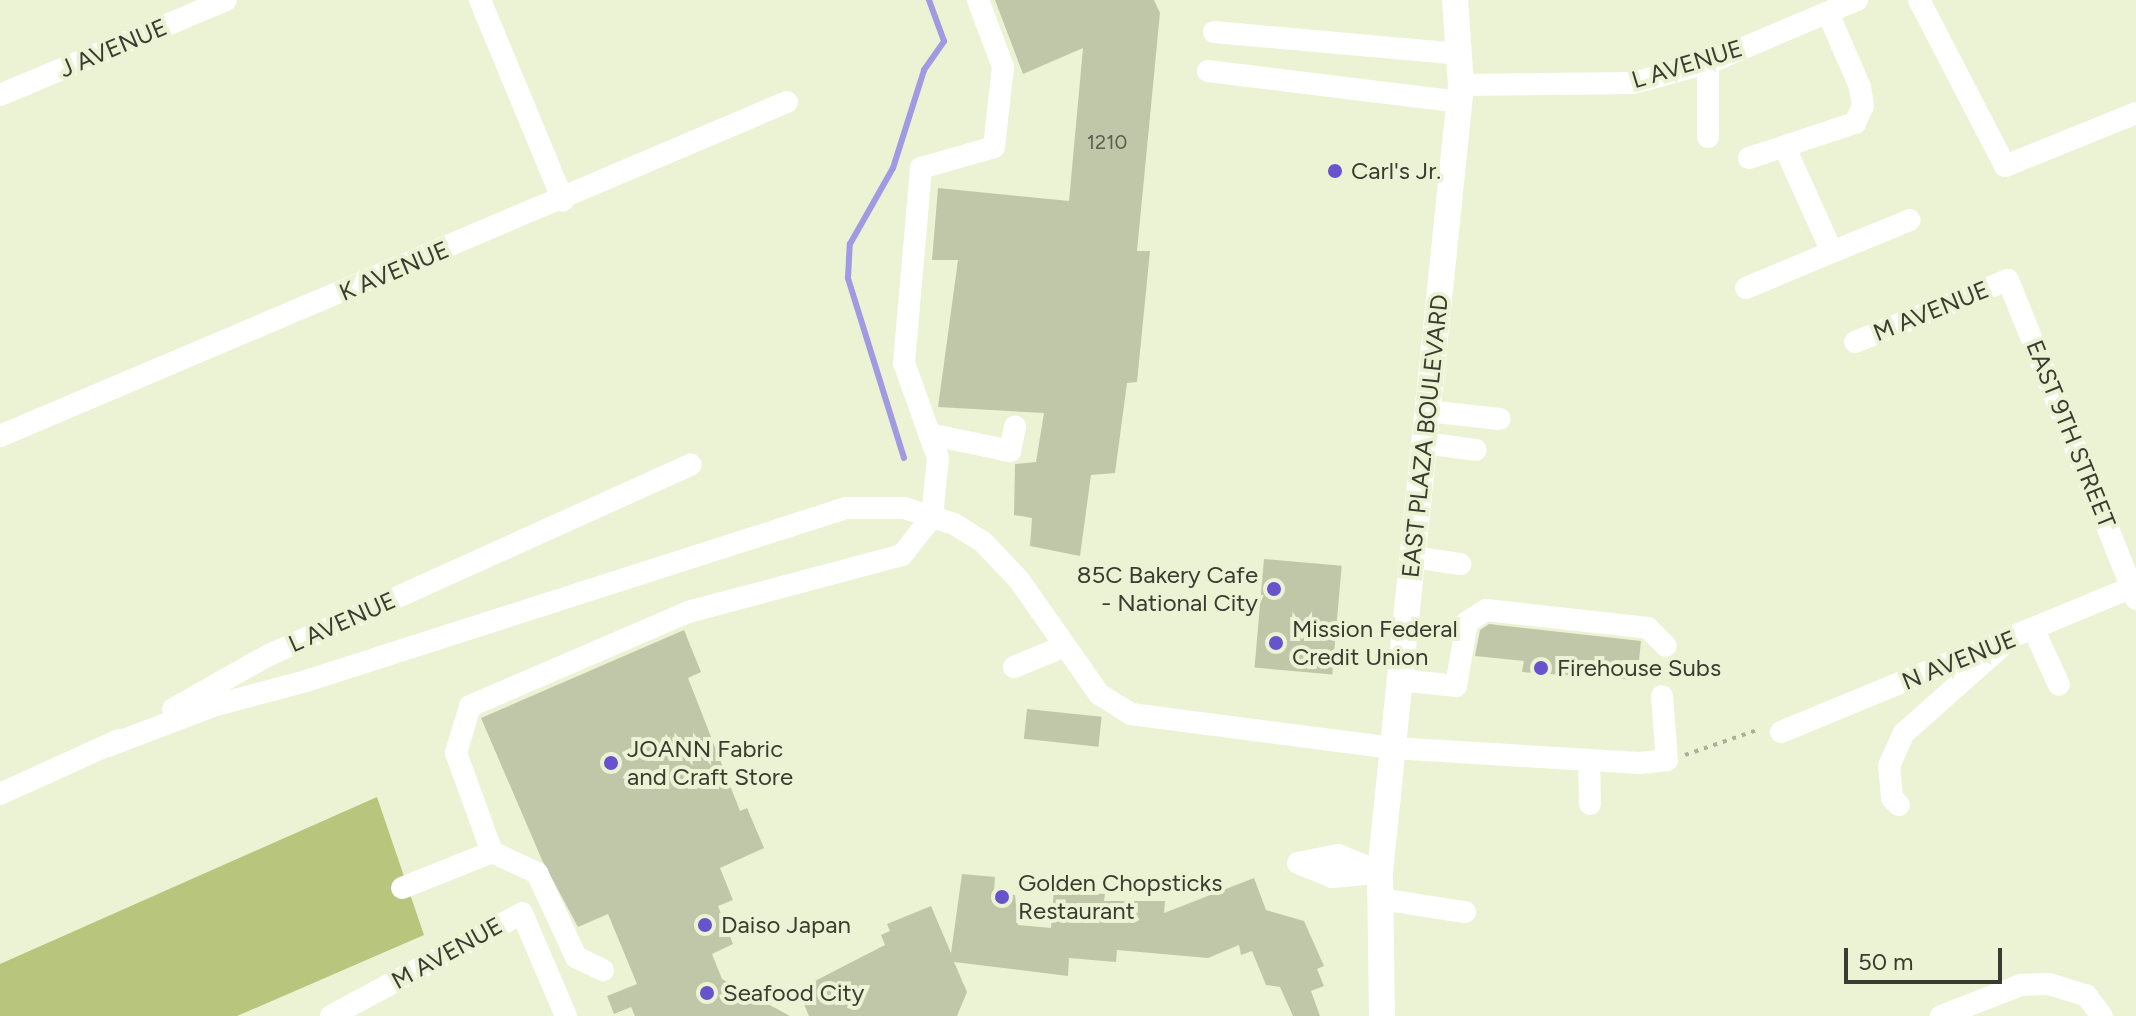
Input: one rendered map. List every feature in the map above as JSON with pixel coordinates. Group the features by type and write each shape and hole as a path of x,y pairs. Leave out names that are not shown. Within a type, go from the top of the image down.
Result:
{"main road":[{"name":"EAST PLAZA BOULEVARD","path":"1382,1016 1380,872 1460,93 1455,0"}],"street":[{"name":"J AVENUE","path":"0,95 226,0"},
{"path":"480,0 563,200"},
{"path":"603,970 576,957 537,873 492,852 456,753 470,706 688,612 902,555 932,517 938,458 904,363 921,168 994,147 1003,67 978,0"},
{"name":"L AVENUE","path":"1208,71 1460,93 1633,83 1708,63 1857,0"},
{"path":"1919,0 2005,166 2136,113"},
{"path":"1749,158 1855,123 1863,106 1828,13"},
{"path":"1214,32 1459,54"},
{"path":"1708,63 1708,137"},
{"name":"K AVENUE","path":"0,436 563,200 787,102"},
{"path":"1785,148 1832,252"},
{"path":"1746,288 1910,220"},
{"name":"M AVENUE","path":"1855,342 2008,280"},
{"name":"EAST 9TH STREET","path":"2008,280 2135,591"},
{"path":"1427,411 1500,419"},
{"path":"929,434 1010,451 1015,427"},
{"path":"1424,443 1476,450"},
{"name":"L AVENUE","path":"0,794 108,746 267,656 691,465"},
{"path":"108,746 216,705 306,681 846,508 904,508 932,517 983,542 1019,580 1099,694 1131,714 1393,748 1589,760 1667,760 1662,696"},
{"path":"1413,557 1460,564"},
{"name":"N AVENUE","path":"1781,732 2135,591"},
{"path":"1400,680 1456,686 1467,622 1486,610 1648,628 1666,646"},
{"path":"2034,630 2059,685"},
{"path":"1899,805 1892,798 1889,766 1904,733 2007,640"},
{"path":"1014,667 1065,646"},
{"path":"1589,760 1590,804"},
{"path":"402,888 492,852"},
{"path":"1380,899 1465,912"},
{"name":"M AVENUE","path":"331,1016 522,913 566,1016"},
{"path":"1941,1016 2021,985 2049,984 2086,995 2102,1016"}],"path":[{"path":"1667,760 1777,721 1781,732"}],"green space":[{"path":"377,797 424,935 237,1016 0,1016 0,964"}],"building":[{"path":"995,0 1154,0 1160,13 1137,251 1150,251 1137,382 1127,383 1115,473 1091,475 1080,556 1030,546 1032,518 1014,515 1015,464 1036,462 1044,413 938,407 958,260 932,260 938,188 1069,201 1083,48 1023,74"},
{"path":"1264,559 1342,566 1332,674 1255,668"},
{"path":"1489,624 1641,641 1637,680 1522,672 1524,661 1475,656 1480,630"},
{"name":"JOANN Fabric and Craft Store","path":"684,630 701,672 688,678 740,811 747,808 764,848 720,868 733,900 718,906 733,944 712,954 722,979 790,1016 635,1016 631,1007 614,1014 607,996 637,984 608,914 578,927 542,860 481,718"},
{"path":"1027,709 1102,717 1098,747 1024,739"},
{"path":"962,874 995,877 994,893 1015,895 1018,925 1051,928 1054,889 1070,891 1070,884 1089,884 1088,893 1105,894 1104,901 1165,901 1164,913 1254,878 1266,910 1304,921 1324,966 1317,969 1324,986 1311,991 1320,1016 1293,1016 1280,987 1266,985 1252,951 1241,955 1239,945 1208,958 1117,950 1116,962 1069,958 1068,976 954,962 967,992 957,1016 809,1016 801,997 811,993 807,985 885,945 881,935 890,931 887,924 931,906 951,953"}],"waterway":[{"path":"904,458 848,278 850,244 893,168 924,70 944,41 929,0"}],"place":[{"name":"Carl's Jr.","path":"1335,171"},
{"name":"85C Bakery Cafe - National City","path":"1274,589"},
{"name":"Mission Federal Credit Union","path":"1276,643"},
{"name":"Firehouse Subs","path":"1541,668"},
{"name":"JOANN Fabric and Craft Store","path":"611,763"},
{"name":"Golden Chopsticks Restaurant","path":"1002,897"},
{"name":"Daiso Japan","path":"705,925"},
{"name":"Seafood City","path":"707,993"}]}
